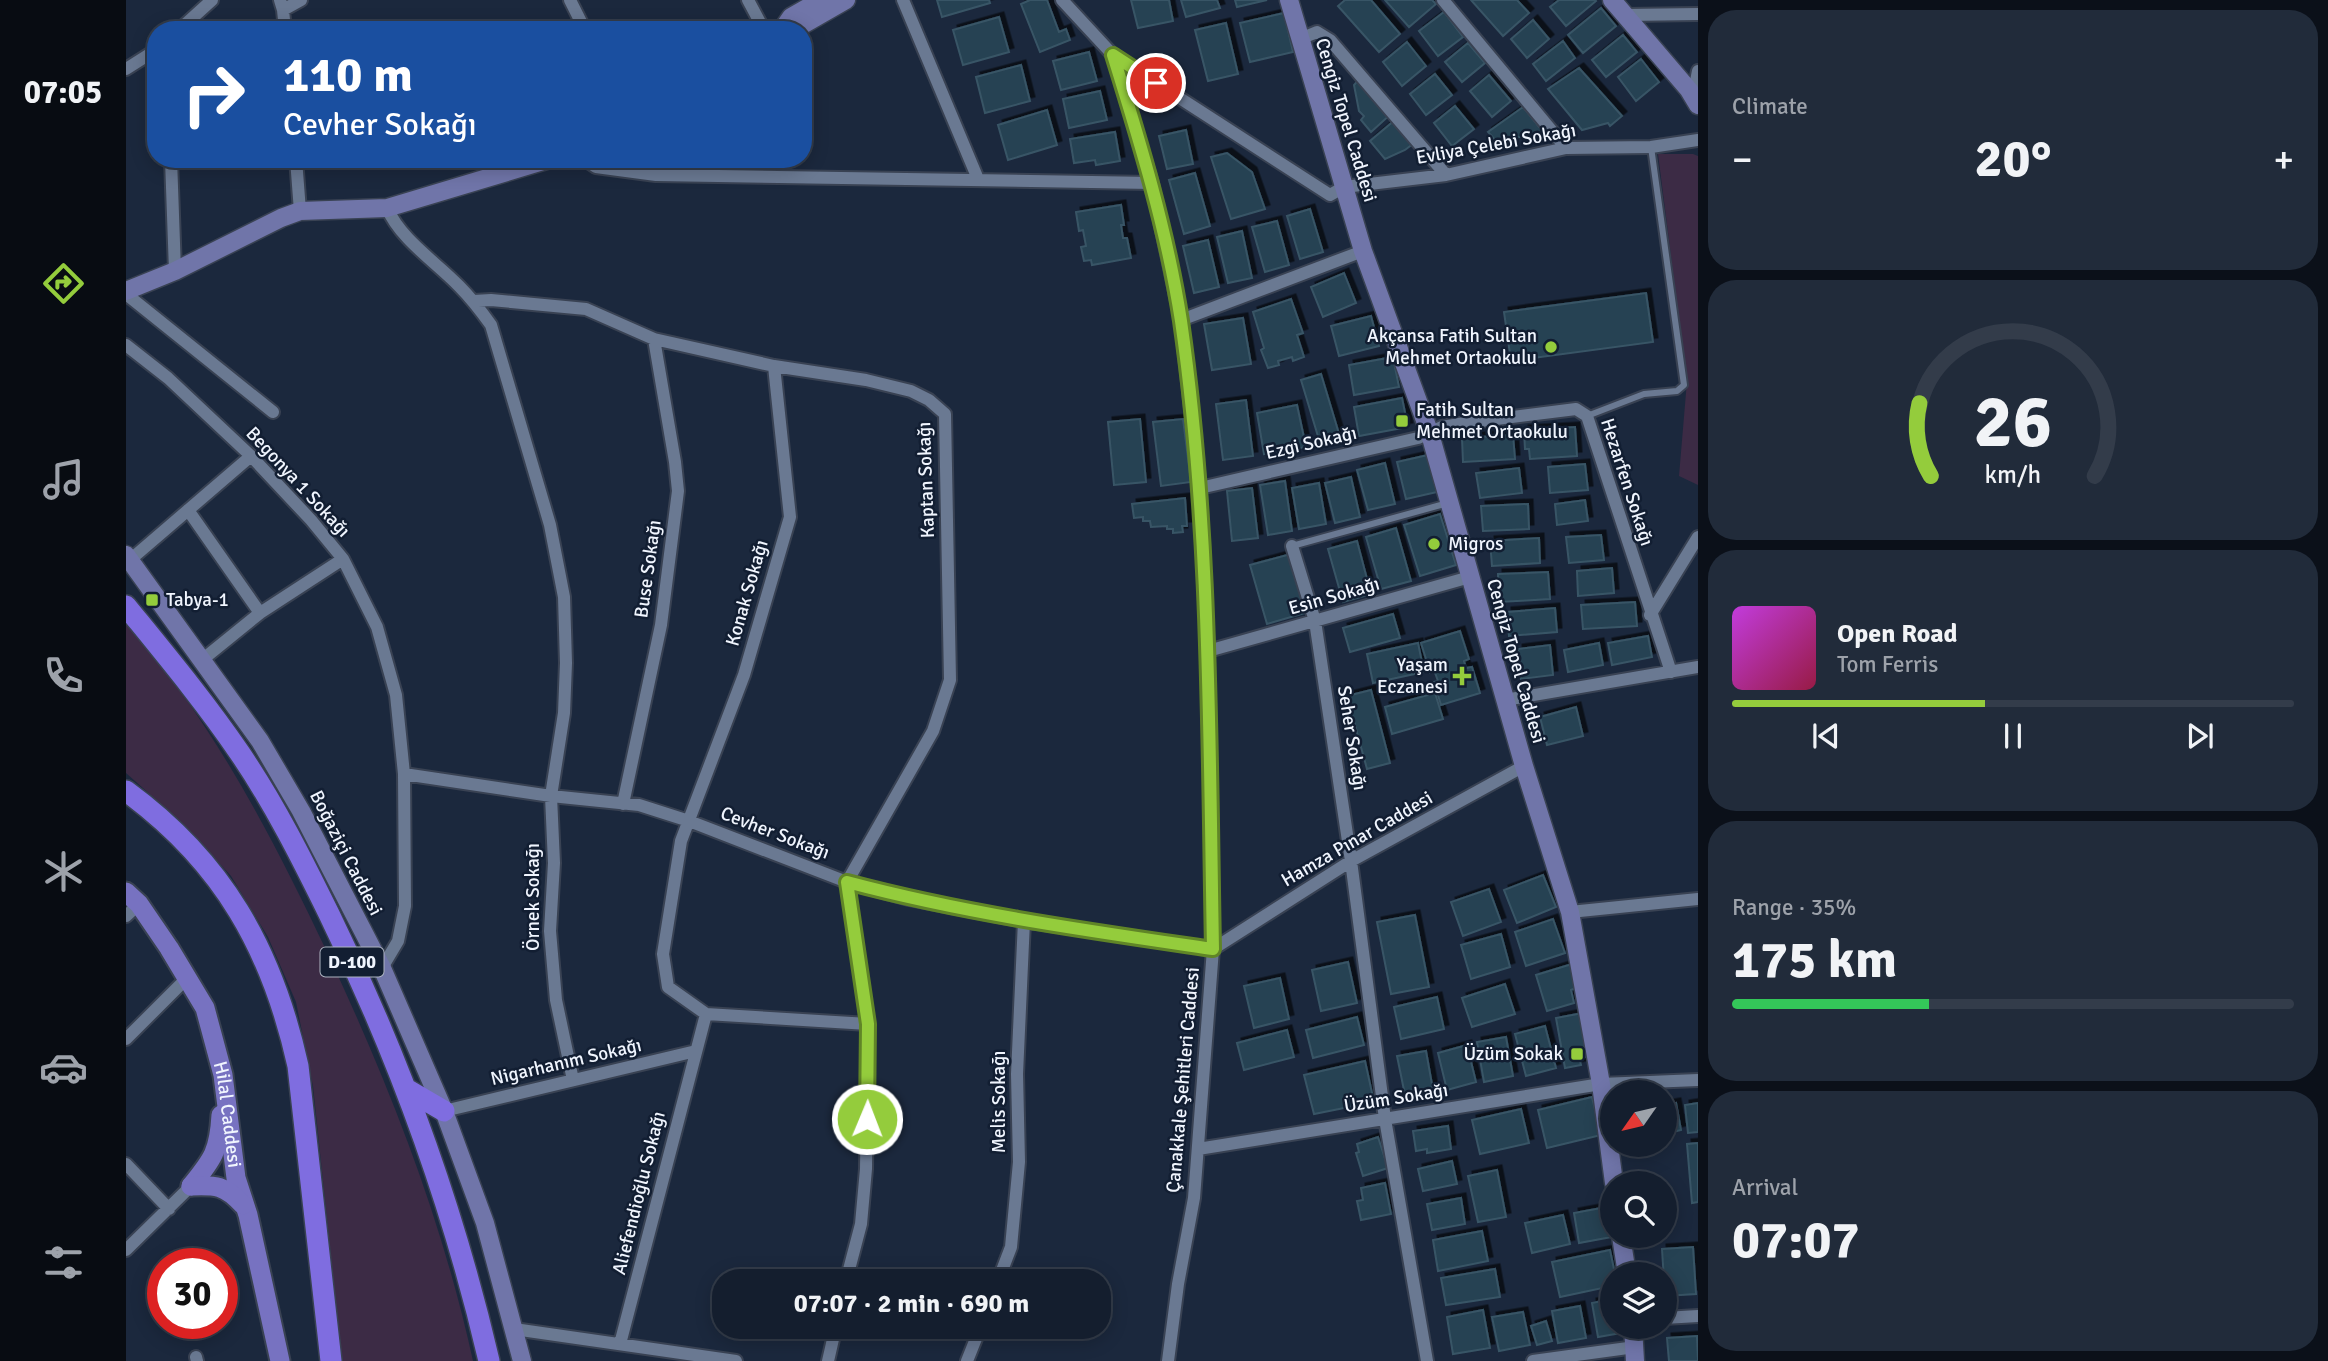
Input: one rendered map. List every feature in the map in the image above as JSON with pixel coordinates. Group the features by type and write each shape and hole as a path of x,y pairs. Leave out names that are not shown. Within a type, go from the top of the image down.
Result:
{"highway":[{"name":"D-100","path":"126,606 240,753 280,817 347,951 408,1090 455,1228 489,1361"},
{"path":"126,791 173,829 219,881 241,911 263,954 276,988 298,1066 331,1361"},
{"path":"408,1090 444,1111"}],"main road":[{"path":"789,21 791,17 821,0"},
{"path":"809,21 846,0"},
{"path":"1612,0 1694,97"},
{"name":"Cengiz Topel Caddesi","path":"1291,1 1363,251 1430,434 1524,766 1570,912 1600,1080"},
{"path":"126,293 300,211 387,208 520,168"},
{"name":"Boğaziçi Caddesi","path":"128,558 260,741 301,811 382,968 444,1111 485,1223 522,1361"},
{"name":"Hilal Caddesi","path":"130,904 188,977 205,1008 223,1075 236,1178 248,1215 280,1361"},
{"path":"191,1186 218,1148 223,1075"},
{"path":"191,1186 213,1185 224,1188 232,1192 243,1205"}],"street":[{"path":"189,21 212,0"},
{"path":"281,5 301,0"},
{"path":"570,0 580,21"},
{"path":"748,0 759,21"},
{"path":"903,0 978,179"},
{"path":"1443,0 1566,148"},
{"path":"1066,1 1113,55"},
{"path":"1626,15 1698,14"},
{"path":"1300,39 1317,32 1330,40 1446,175"},
{"name":"Evliya Çelebi Sokağı","path":"1113,55 1330,195 1343,187 1446,175 1566,148 1651,147 1698,140"},
{"name":"Çanakkale Şehitleri Caddesi","path":"1113,55 1152,183 1181,320 1200,488 1208,651 1213,949 1194,1198 1178,1284 1168,1361"},
{"path":"126,69 147,56"},
{"path":"1694,97 1698,71"},
{"path":"171,168 174,271"},
{"path":"297,168 300,211"},
{"path":"603,168 656,176 1152,183"},
{"name":"Örnek Sokağı","path":"387,208 402,230 474,301 491,325 550,525 564,597 566,663 564,713 551,796 554,863 550,931 556,1000 573,1080"},
{"path":"1181,320 1363,251"},
{"path":"126,293 273,412"},
{"name":"Kaptan Sokağı","path":"474,301 491,300 586,309 654,339 774,366 866,380 911,391 929,400 945,414 950,680 933,731 847,882"},
{"name":"Buse Sokağı","path":"623,804 661,625 678,492 676,462 654,339"},
{"name":"Begonya 1 Sokağı","path":"126,345 169,378 251,456 311,520 343,559 377,626 396,695 404,774 405,906 398,941 382,968"},
{"name":"Konak Sokağı","path":"689,821 744,675 790,517 774,366"},
{"name":"Hezarfen Sokağı","path":"1430,434 1442,427 1465,423 1576,409 1587,416 1650,615 1671,672"},
{"name":"Ezgi Sokağı","path":"1200,488 1430,434"},
{"path":"128,558 251,456"},
{"path":"188,510 260,613"},
{"path":"1650,615 1698,537"},
{"name":"Seher Sokağı","path":"1292,547 1315,621 1351,861 1385,1119 1427,1361"},
{"path":"202,660 260,613 343,559"},
{"name":"Esin Sokağı","path":"1208,651 1470,577"},
{"path":"1505,700 1698,667"},
{"name":"Hamza Pınar Caddesi","path":"1213,949 1351,861 1524,766"},
{"name":"Cevher Sokağı","path":"404,774 551,796 639,805 689,821 847,882 909,899 1024,921 1213,949"},
{"path":"689,821 681,841 663,954 668,987 706,1014 868,1024"},
{"path":"847,882 868,1024 866,1169 861,1223 849,1269"},
{"path":"1570,912 1698,899"},
{"name":"Melis Sokağı","path":"1003,1269 1011,1247 1019,1162 1017,1074 1024,921"},
{"path":"126,1039 188,977"},
{"name":"Aliefendioğlu Sokağı","path":"620,1344 706,1014"},
{"name":"Nigarhanım Sokağı","path":"444,1111 696,1051"},
{"name":"Üzüm Sokağı","path":"1677,1081 1698,1080"},
{"name":"Üzüm Sokağı","path":"1198,1149 1600,1084"},
{"path":"126,1164 169,1209"},
{"path":"126,1250 191,1186"},
{"path":"1677,1317 1698,1316"},
{"path":"514,1329 736,1361"},
{"path":"828,1361 833,1339"},
{"path":"967,1361 976,1339"},
{"path":"1533,1361 1635,1354"}],"lane":[{"path":"1587,416 1644,394 1677,391 1684,385 1651,147"},
{"path":"1292,547 1450,502"}],"shaded area":[{"path":"1658,154 1698,156 1698,485 1679,476 1687,381"},
{"path":"126,623 157,660 213,739 262,823 327,952 372,1052 412,1153 446,1256 473,1361 342,1361 313,1086 296,1002 268,937 231,876 182,823 126,773"}],"building":[{"path":"937,0 989,0 990,3 942,17"},
{"path":"1030,0 1047,0 1059,32 1066,29 1070,40 1040,52 1021,4"},
{"path":"1131,0 1169,0 1173,21 1138,28"},
{"path":"1181,0 1217,0 1220,8 1186,17"},
{"path":"1235,0 1267,0 1237,7"},
{"path":"1345,0 1371,0 1400,34 1379,52 1338,6"},
{"path":"1385,0 1432,0 1436,4 1409,27"},
{"path":"1471,0 1517,0 1529,13 1503,36"},
{"path":"1559,0 1596,1 1566,26 1550,7"},
{"path":"1601,8 1616,26 1583,53 1568,35"},
{"path":"1444,12 1463,37 1438,56 1419,31"},
{"path":"1284,13 1293,52 1250,62 1240,23"},
{"path":"999,17 1009,52 963,65 953,30"},
{"path":"1533,20 1549,39 1527,58 1511,39"},
{"path":"1226,23 1238,74 1208,81 1195,30"},
{"path":"1623,35 1637,52 1606,77 1592,60"},
{"path":"1563,41 1575,58 1546,81 1533,64"},
{"path":"1407,42 1426,66 1402,86 1383,62"},
{"path":"1468,43 1485,63 1462,82 1445,62"},
{"path":"1089,52 1097,81 1061,90 1053,61"},
{"path":"1641,59 1659,82 1636,101 1618,77"},
{"path":"1021,65 1030,101 985,113 976,77"},
{"path":"1579,68 1622,116 1610,126 1608,123 1582,130 1548,89"},
{"path":"1435,74 1452,95 1426,115 1410,94"},
{"path":"1489,75 1511,101 1492,117 1470,91"},
{"path":"1361,77 1392,113 1371,132 1361,120 1364,116 1359,111 1354,85"},
{"path":"1100,91 1107,120 1069,128 1063,99"},
{"path":"1455,106 1474,129 1452,146 1434,123"},
{"path":"1523,107 1543,132 1495,140 1488,132"},
{"path":"1047,110 1057,145 1008,160 998,125"},
{"path":"1395,120 1414,143 1385,159 1370,141"},
{"path":"1186,130 1193,164 1167,169 1159,136"},
{"path":"1115,132 1120,161 1096,165 1095,160 1074,163 1070,139"},
{"path":"1227,153 1252,172 1265,209 1231,219 1211,157"},
{"path":"1195,173 1210,226 1184,234 1169,180"},
{"path":"1121,205 1123,238 1127,238 1131,258 1092,265 1091,260 1084,261 1081,247 1086,246 1083,230 1079,231 1076,212"},
{"path":"1310,209 1323,252 1300,259 1287,216"},
{"path":"1277,221 1289,265 1265,272 1252,227"},
{"path":"1242,231 1252,278 1228,283 1217,237"},
{"path":"1208,240 1219,287 1194,293 1183,246"},
{"path":"1344,273 1356,303 1323,317 1311,287"},
{"path":"1646,293 1653,342 1511,361 1504,312"},
{"path":"1291,299 1303,333 1297,335 1304,357 1293,361 1292,357 1278,361 1279,365 1268,368 1261,350 1264,348 1253,312"},
{"path":"1371,316 1379,346 1339,356 1331,326"},
{"path":"1243,318 1251,364 1212,370 1204,324"},
{"path":"1393,357 1399,387 1354,395 1349,365"},
{"path":"1321,374 1340,437 1320,443 1301,380"},
{"path":"1402,398 1408,427 1359,436 1354,407"},
{"path":"1246,400 1253,456 1223,460 1216,404"},
{"path":"1297,405 1306,447 1264,454 1257,413"},
{"path":"1140,419 1146,482 1114,485 1108,422"},
{"path":"1183,419 1191,482 1161,486 1153,422"},
{"path":"1575,427 1577,456 1530,459 1529,449 1525,449 1524,430"},
{"path":"1513,435 1515,459 1463,462 1462,438"},
{"path":"1428,455 1437,492 1406,499 1397,462"},
{"path":"1385,463 1395,504 1368,510 1357,470"},
{"path":"1585,464 1588,490 1550,493 1548,467"},
{"path":"1519,468 1522,493 1480,498 1476,473"},
{"path":"1351,477 1360,517 1335,523 1325,483"},
{"path":"1285,481 1292,531 1268,535 1260,485"},
{"path":"1319,483 1326,524 1299,529 1292,488"},
{"path":"1252,488 1258,538 1232,541 1227,491"},
{"path":"1185,498 1187,526 1182,526 1183,532 1173,533 1173,529 1167,529 1167,526 1151,527 1150,521 1143,521 1143,517 1134,518 1132,504"},
{"path":"1585,500 1588,521 1557,525 1555,504"},
{"path":"1528,504 1529,529 1483,531 1481,506"},
{"path":"1440,514 1456,565 1420,576 1404,525"},
{"path":"1396,528 1411,581 1381,589 1366,537"},
{"path":"1601,535 1604,560 1569,563 1566,537"},
{"path":"1539,538 1540,563 1492,566 1490,541"},
{"path":"1357,541 1371,594 1343,602 1328,549"},
{"path":"1291,554 1308,612 1267,624 1250,565"},
{"path":"1612,568 1614,593 1578,596 1577,571"},
{"path":"1548,572 1550,599 1499,602 1498,574"},
{"path":"1635,602 1637,626 1583,629 1581,605"},
{"path":"1555,608 1557,632 1509,636 1507,612"},
{"path":"1393,614 1400,638 1350,652 1343,628"},
{"path":"1460,631 1469,659 1464,661 1466,668 1472,667 1480,693 1441,705 1434,682 1438,681 1434,670 1430,672 1421,643"},
{"path":"1648,636 1652,657 1612,665 1608,643"},
{"path":"1418,643 1424,672 1373,683 1367,654"},
{"path":"1599,643 1603,665 1568,672 1564,650"},
{"path":"1550,645 1553,675 1521,679 1518,649"},
{"path":"1371,690 1390,763 1367,769 1347,696"},
{"path":"1435,693 1443,719 1392,734 1385,707"},
{"path":"1576,707 1583,736 1547,745 1540,717"},
{"path":"1543,875 1556,907 1517,923 1504,890"},
{"path":"1489,889 1501,922 1463,936 1451,902"},
{"path":"1415,915 1429,987 1391,994 1377,922"},
{"path":"1553,919 1565,953 1526,966 1515,932"},
{"path":"1501,934 1510,967 1471,979 1461,945"},
{"path":"1348,962 1357,1003 1321,1011 1312,970"},
{"path":"1572,964 1579,987 1571,990 1574,1003 1547,1011 1536,975"},
{"path":"1280,978 1289,1019 1254,1028 1244,986"},
{"path":"1505,984 1515,1014 1472,1027 1462,998"},
{"path":"1437,997 1444,1029 1401,1039 1394,1007"},
{"path":"1583,1013 1591,1056 1579,1058 1581,1065 1565,1068 1556,1018"},
{"path":"1357,1017 1364,1045 1313,1058 1306,1030"},
{"path":"1545,1026 1556,1068 1526,1076 1515,1034"},
{"path":"1287,1030 1294,1057 1244,1070 1237,1043"},
{"path":"1506,1037 1513,1076 1484,1082 1477,1042"},
{"path":"1467,1045 1476,1082 1447,1090 1438,1053"},
{"path":"1426,1051 1433,1090 1405,1095 1397,1056"},
{"path":"1365,1061 1374,1102 1314,1114 1304,1075"},
{"path":"1592,1097 1600,1135 1547,1148 1538,1110"},
{"path":"1698,1103 1698,1132 1688,1133 1685,1105"},
{"path":"1677,1108 1681,1130 1677,1131"},
{"path":"1521,1109 1529,1143 1480,1154 1472,1120"},
{"path":"1448,1126 1451,1149 1427,1153 1427,1149 1416,1151 1413,1131"},
{"path":"1378,1137 1388,1168 1363,1176 1356,1153 1359,1152 1357,1144"},
{"path":"1698,1143 1698,1202 1692,1203 1687,1144"},
{"path":"1452,1161 1457,1184 1423,1191 1418,1169"},
{"path":"1497,1170 1506,1217 1478,1222 1468,1176"},
{"path":"1385,1183 1391,1214 1361,1220 1357,1201 1363,1200 1361,1188"},
{"path":"1461,1198 1465,1224 1432,1230 1427,1204"},
{"path":"1600,1208 1600,1239 1579,1243 1574,1213"},
{"path":"1563,1215 1570,1244 1532,1253 1525,1223"},
{"path":"1482,1231 1488,1261 1438,1271 1433,1240"},
{"path":"1693,1247 1696,1294 1677,1295 1677,1262 1663,1262 1662,1249"},
{"path":"1610,1250 1612,1262 1600,1262 1600,1289 1560,1297 1552,1262"},
{"path":"1495,1269 1500,1297 1446,1305 1441,1278"},
{"path":"1600,1301 1600,1337 1598,1337 1592,1303"},
{"path":"1580,1306 1586,1338 1558,1343 1552,1311"},
{"path":"1483,1310 1490,1348 1453,1354 1447,1317"},
{"path":"1523,1312 1530,1345 1499,1351 1492,1317"},
{"path":"1546,1321 1552,1341 1537,1345 1531,1326"},
{"path":"1697,1336 1698,1361 1669,1361 1667,1339"}],"place":[{"name":"Akçansa Fatih Sultan Mehmet Ortaokulu","path":"1551,347"},
{"name":"Fatih Sultan Mehmet Ortaokulu","path":"1402,421"},
{"name":"Migros","path":"1434,544"},
{"name":"Tabya-1","path":"152,600"},
{"name":"Yaşam Eczanesi","path":"1462,676"},
{"name":"Üzüm Sokak","path":"1577,1054"}],"route":[{"path":"867,1119 868,1024 847,882 909,899 1024,921 1213,949 1208,651 1200,488 1181,320 1152,183 1113,55 1156,83"}]}
